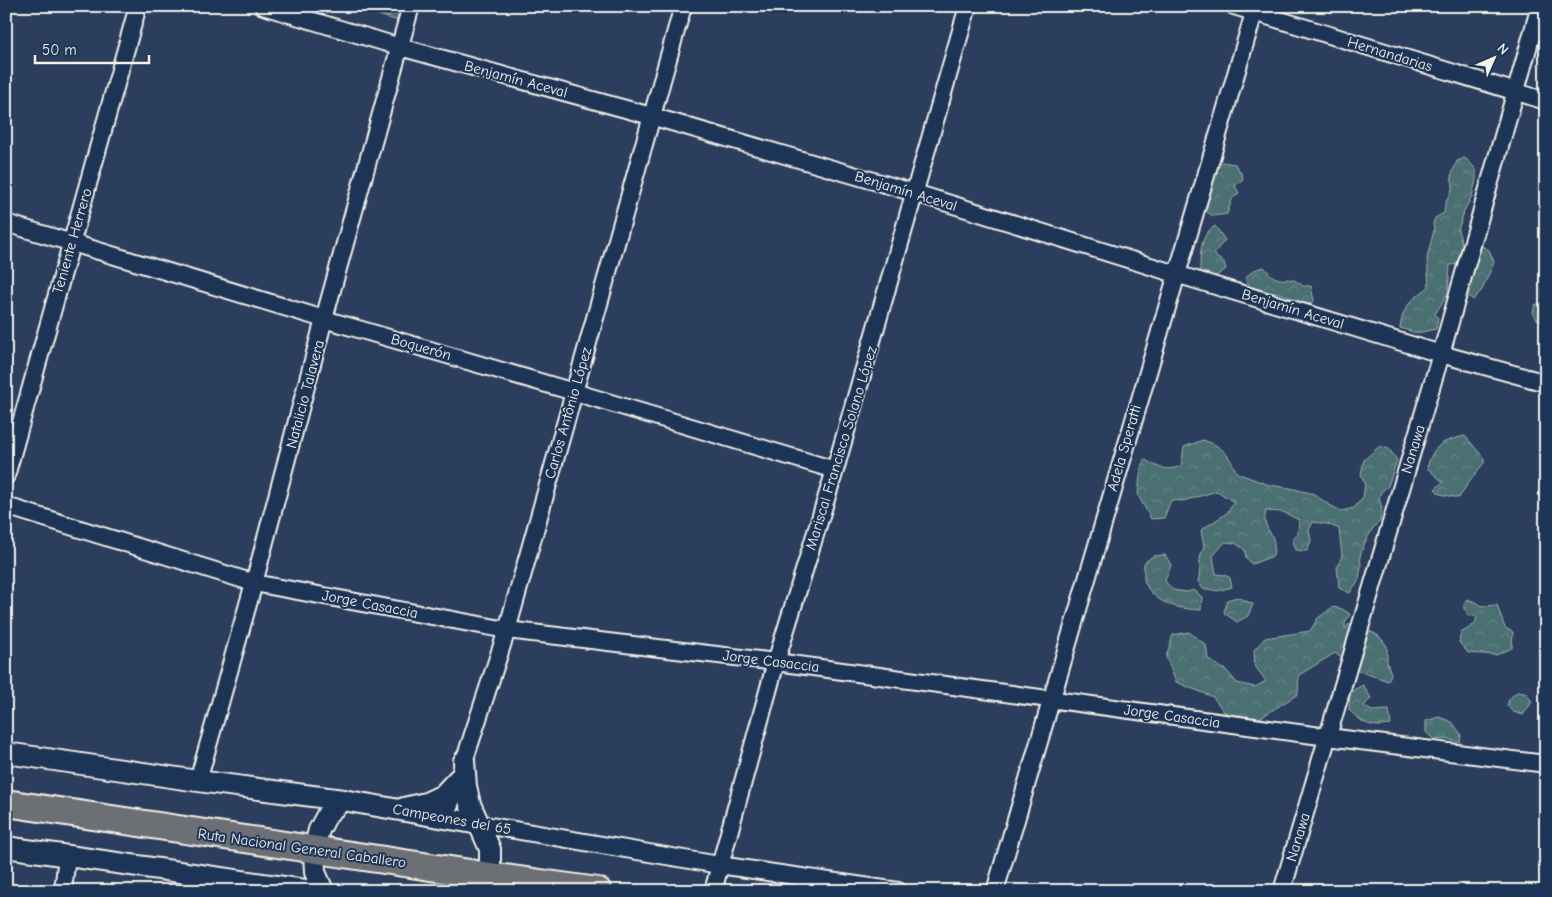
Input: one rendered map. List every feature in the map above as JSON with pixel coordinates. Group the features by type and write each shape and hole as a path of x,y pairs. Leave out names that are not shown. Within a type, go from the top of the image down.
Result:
{"highway":[{"name":"Ruta Nacional General Caballero","path":"6,803 314,849 487,883 598,891"}],"street":[{"name":"Teniente Herrero","path":"6,476 138,6"},
{"name":"Benjamín Aceval","path":"263,6 400,47 652,116 915,193 1441,354 1546,383"},
{"name":"Natalicio Talavera","path":"198,781 254,583 324,319 411,6"},
{"name":"Carlos Antônio López","path":"446,817 507,630 683,6"},
{"name":"Mariscal Francisco Solano López","path":"713,891 776,662 835,470 968,6"},
{"name":"Hernandarias","path":"1234,6 1255,9 1546,101"},
{"name":"Nanawa","path":"1282,891 1441,354 1540,6"},
{"name":"Adela Speratti","path":"995,891 1050,699 1255,9"},
{"name":"Boquerón","path":"6,223 835,470"},
{"name":"Jorge Casaccia","path":"6,506 254,583 507,630 776,662 1328,737 1546,764"},
{"name":"Campeones del 65","path":"6,753 342,800 719,865 898,891"},
{"path":"398,809 426,803 443,795 461,770"},
{"path":"461,770 470,804 490,849 487,883"},
{"path":"324,891 316,872 314,849 318,830 328,813 342,800"},
{"path":"6,847 312,891"},
{"path":"64,891 67,856"}],"green space":[{"path":"347,6 403,6 399,21"},
{"path":"352,6 392,6 389,17"},
{"path":"1465,158 1476,169 1476,180 1472,196 1465,209 1458,230 1464,251 1476,243 1489,250 1494,262 1482,290 1473,300 1462,291 1463,264 1450,265 1448,293 1435,314 1438,318 1436,329 1417,333 1400,328 1403,314 1409,304 1429,287 1427,258 1434,230 1433,224 1435,218 1444,213 1445,204 1453,185 1451,176 1457,161"},
{"path":"1222,162 1235,164 1243,179 1235,186 1239,193 1232,199 1227,214 1213,216 1204,210 1214,167"},
{"path":"1215,226 1225,240 1214,253 1217,258 1224,262 1226,269 1216,276 1200,274 1203,241"},
{"path":"1264,267 1274,277 1291,279 1303,286 1311,286 1314,301 1307,305 1280,293 1267,293 1251,289 1245,278 1254,270"},
{"path":"1546,281 1546,323 1544,323 1537,319 1533,313 1535,305 1543,302 1542,294"},
{"path":"1465,436 1484,458 1484,463 1470,480 1459,498 1440,494 1435,489 1443,482 1427,468 1429,460 1436,449 1444,442"},
{"path":"1203,440 1216,445 1225,452 1237,473 1269,485 1314,494 1329,505 1342,511 1354,508 1363,497 1365,484 1361,474 1364,460 1380,446 1389,449 1397,460 1388,486 1381,492 1379,498 1382,508 1380,521 1373,528 1364,544 1360,556 1359,579 1350,593 1339,588 1337,567 1342,556 1339,529 1327,524 1313,522 1309,530 1311,541 1307,551 1296,550 1292,539 1298,533 1299,520 1283,512 1266,511 1265,521 1274,545 1273,556 1252,564 1246,559 1245,550 1235,543 1225,542 1213,556 1216,574 1225,575 1230,578 1232,587 1217,591 1203,589 1198,581 1204,547 1201,530 1227,513 1234,502 1217,491 1183,501 1171,500 1164,518 1151,519 1138,495 1144,459 1161,468 1175,468 1181,466 1184,447"},
{"path":"1165,555 1171,565 1165,581 1173,590 1187,592 1194,590 1202,597 1201,610 1177,607 1162,601 1155,596 1145,583 1144,563 1153,556"},
{"path":"1237,597 1253,604 1248,616 1237,622 1224,613 1227,600"},
{"path":"1467,599 1482,606 1497,605 1505,628 1513,632 1512,648 1496,655 1468,653 1459,642 1461,633 1475,624 1477,617 1468,615 1464,606"},
{"path":"1333,607 1342,609 1350,614 1345,623 1345,629 1349,624 1366,629 1379,636 1387,646 1387,662 1391,674 1388,681 1358,671 1335,653 1299,675 1298,694 1260,718 1249,721 1224,712 1213,697 1176,682 1166,657 1173,635 1189,632 1206,645 1208,659 1227,671 1237,683 1255,687 1266,681 1255,666 1254,650 1265,638 1310,631 1318,618"},
{"path":"1363,685 1371,698 1364,706 1372,711 1389,710 1391,725 1377,726 1367,724 1349,710 1350,692"},
{"path":"1517,692 1526,693 1532,702 1523,715 1513,712 1507,706 1509,699"},
{"path":"1439,717 1452,722 1461,734 1460,742 1446,739 1434,740 1426,732 1426,721"}]}
